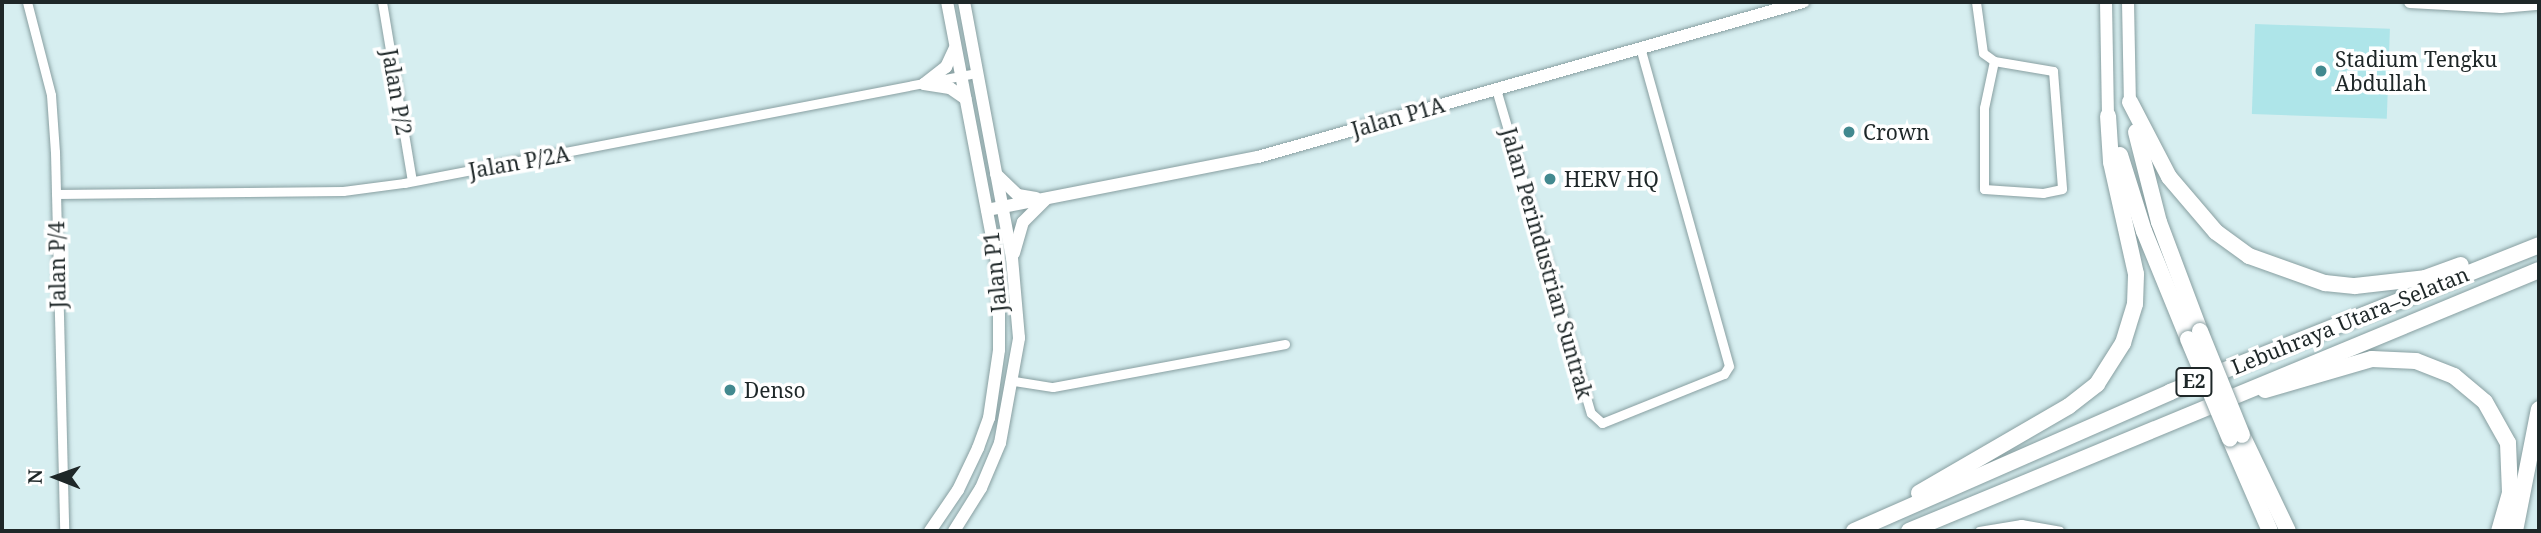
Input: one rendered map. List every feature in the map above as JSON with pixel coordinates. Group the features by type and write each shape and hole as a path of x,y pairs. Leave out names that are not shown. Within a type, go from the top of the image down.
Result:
{"highway":[{"path":"2130,102 2160,222 2194,335"},
{"path":"2130,102 2155,156 2183,196 2216,232 2249,256 2287,272 2325,283 2388,283 2425,278 2539,237"},
{"path":"2108,116 2144,230 2194,335 2236,437 2270,531"},
{"path":"1854,531 2069,406 2096,384 2112,364 2130,325 2137,290 2132,248 2111,162 2108,116"},
{"name":"Lebuhraya Utara–Selatan","path":"1854,531 2170,392 2539,245"},
{"name":"Lebuhraya Utara–Selatan","path":"1909,531 2539,270"},
{"path":"2248,390 2280,387 2372,359 2416,361 2454,376 2485,402 2508,443 2510,493 2499,531"},
{"path":"2515,531 2539,410"},
{"path":"2236,437 2288,531"}],"main road":[{"name":"Jalan P1","path":"930,531 974,459 996,380 999,274 947,2"},
{"name":"Jalan P1","path":"954,531 981,488 1000,443 1014,381 1019,302 964,2"},
{"name":"Jalan P1A","path":"987,210 1258,157 1803,2"},
{"path":"2410,2 2501,7 2539,4"},
{"path":"2106,7 2108,116"},
{"path":"2128,7 2130,102"},
{"path":"924,84 951,62 956,47"},
{"path":"924,84 950,88 966,99"},
{"path":"996,174 1018,195 1047,199"},
{"path":"1012,258 1023,222 1047,199"}],"street":[{"name":"Jalan P/4","path":"27,2 51,95 64,531"},
{"name":"Jalan P/2","path":"382,2 412,181"},
{"path":"1976,2 1983,53 1994,61 2053,71 2063,189 2022,193 1984,189 1984,108 1994,61"},
{"name":"Jalan Perindustrian Suntrak","path":"1496,89 1591,413 1602,423 1724,374 1729,366 1640,48"},
{"name":"Jalan P/2A","path":"56,194 343,191 412,181 976,73"},
{"path":"1014,381 1053,387 1285,344"},
{"path":"1979,531 2021,524 2059,531"}],"shaded area":[{"name":"Stadium Tengku Abdullah","path":"2255,24 2390,29 2387,119 2252,114"}],"place":[{"name":"Stadium Tengku Abdullah","path":"2321,71"},
{"name":"Crown","path":"1849,132"},
{"name":"HERV HQ","path":"1550,179"},
{"name":"Denso","path":"730,390"}]}
